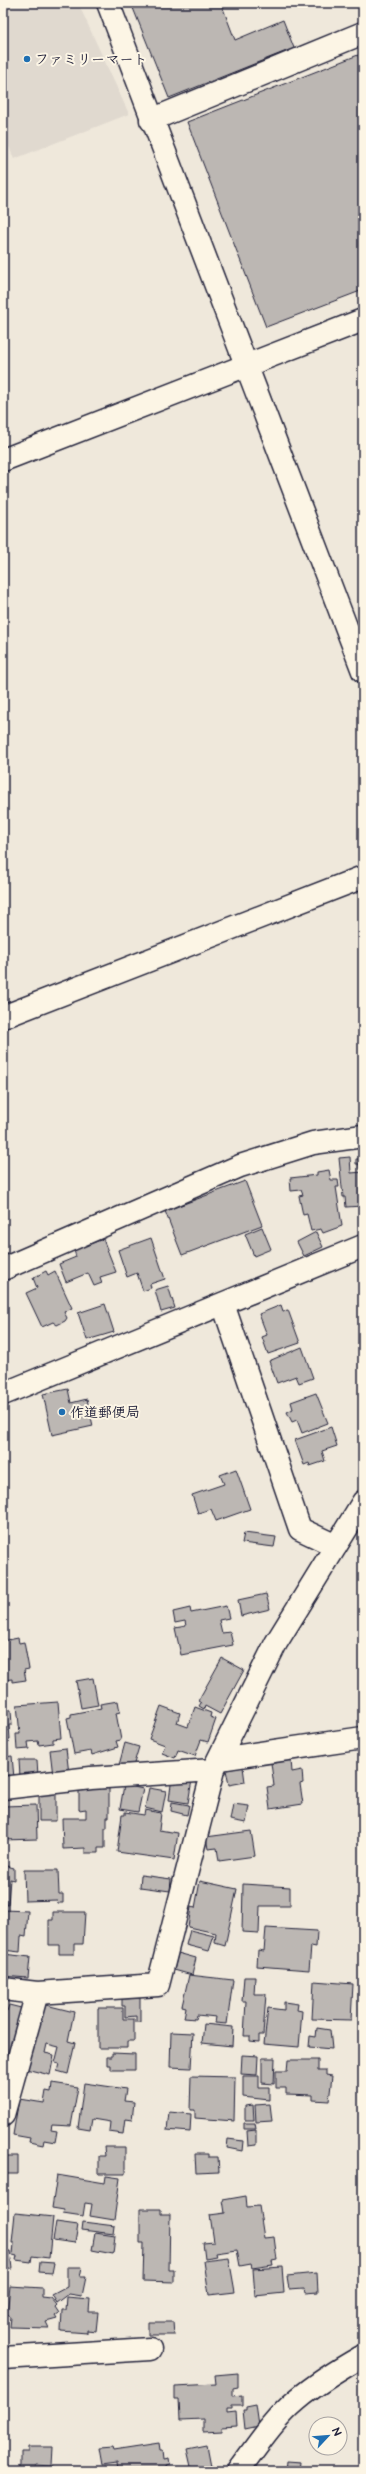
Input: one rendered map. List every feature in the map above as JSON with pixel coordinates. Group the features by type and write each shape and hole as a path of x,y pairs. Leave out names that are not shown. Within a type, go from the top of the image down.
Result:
{"street":[{"path":"108,3 151,120 363,671"},
{"path":"151,120 363,33"},
{"path":"3,460 363,320"},
{"path":"3,1017 363,877"},
{"path":"3,1269 240,1166 313,1142 363,1136"},
{"path":"3,1394 363,1246"},
{"path":"223,1304 300,1529 336,1546"},
{"path":"3,1989 37,1993 158,1985 217,1765 276,1643 363,1502"},
{"path":"3,1788 217,1765 363,1738"},
{"path":"3,2115 37,1993"},
{"path":"3,2358 150,2349"},
{"path":"238,2471 260,2442 296,2401 342,2368 363,2356"}],"shaded area":[{"path":"3,3 78,3 129,114 14,159 3,132"}],"building":[{"path":"131,3 221,3 235,40 283,20 294,48 169,98"},
{"path":"358,55 363,68 363,290 266,327 187,122"},
{"path":"359,1155 363,1155 363,1170 360,1170 359,1164 356,1164 356,1159 360,1159"},
{"path":"350,1157 351,1173 363,1172 363,1206 346,1207 345,1197 343,1197 339,1158"},
{"path":"329,1170 331,1180 338,1180 339,1187 336,1187 342,1226 323,1233 321,1229 311,1231 307,1214 303,1215 299,1196 303,1195 301,1190 291,1191 290,1178 317,1175 317,1172"},
{"path":"245,1181 262,1225 182,1255 165,1211"},
{"path":"262,1227 271,1249 254,1256 245,1234"},
{"path":"316,1232 323,1247 304,1256 297,1242"},
{"path":"151,1238 165,1279 150,1284 151,1288 143,1291 137,1273 127,1277 118,1250"},
{"path":"103,1239 116,1272 100,1277 102,1283 94,1286 88,1273 66,1282 59,1264 76,1257 74,1250"},
{"path":"46,1271 48,1275 55,1271 72,1308 64,1312 67,1318 65,1321 57,1325 53,1322 42,1327 26,1293 37,1288 33,1278"},
{"path":"168,1286 175,1308 161,1312 155,1290"},
{"path":"105,1304 114,1332 87,1340 78,1313"},
{"path":"281,1305 283,1311 288,1310 300,1343 268,1354 262,1337 267,1335 259,1314"},
{"path":"302,1347 313,1378 299,1383 296,1376 277,1383 269,1361"},
{"path":"68,1389 71,1403 87,1399 93,1426 52,1435 43,1394"},
{"path":"316,1393 328,1423 302,1433 297,1420 292,1422 287,1412 293,1409 291,1402"},
{"path":"331,1427 337,1446 322,1451 325,1461 310,1466 309,1463 304,1465 295,1440"},
{"path":"236,1469 250,1509 216,1521 211,1509 198,1513 192,1495 224,1484 220,1475"},
{"path":"244,1533 276,1537 274,1547 242,1543"},
{"path":"266,1594 270,1609 241,1616 238,1600"},
{"path":"226,1606 229,1618 219,1620 222,1633 230,1632 233,1645 181,1655 175,1628 186,1626 185,1621 175,1623 173,1612 190,1608 191,1613"},
{"path":"18,1638 19,1643 24,1642 29,1669 24,1670 26,1680 12,1682 12,1679 3,1680 3,1641"},
{"path":"222,1658 244,1670 220,1714 205,1706 204,1709 199,1706 201,1703 198,1701"},
{"path":"93,1678 98,1705 81,1708 76,1681"},
{"path":"118,1701 120,1712 116,1713 121,1740 116,1741 118,1747 92,1755 91,1751 74,1754 67,1718 71,1717 71,1714 101,1708 100,1704"},
{"path":"58,1702 61,1738 53,1739 53,1743 39,1745 38,1741 28,1742 29,1749 17,1750 16,1734 20,1734 17,1705"},
{"path":"161,1706 180,1713 177,1723 188,1727 195,1707 211,1713 210,1717 216,1719 208,1742 201,1740 195,1756 178,1750 175,1758 162,1753 165,1745 149,1739"},
{"path":"3,1710 11,1710 12,1725 9,1725 10,1739 7,1739 8,1755 3,1755"},
{"path":"125,1743 139,1747 132,1770 119,1765"},
{"path":"66,1748 69,1774 53,1776 50,1750"},
{"path":"12,1756 14,1778 3,1779 3,1757"},
{"path":"19,1760 37,1760 38,1776 20,1777"},
{"path":"291,1760 292,1772 302,1770 303,1783 300,1784 303,1804 270,1809 267,1787 274,1786 271,1763"},
{"path":"243,1767 245,1782 229,1785 226,1770"},
{"path":"172,1777 192,1780 188,1803 169,1800"},
{"path":"124,1785 143,1789 138,1812 120,1809"},
{"path":"79,1788 109,1788 109,1817 107,1817 107,1828 105,1828 105,1848 98,1848 98,1853 85,1853 85,1848 63,1849 62,1818 86,1818 86,1809 79,1810"},
{"path":"149,1788 166,1791 162,1812 145,1808"},
{"path":"39,1791 56,1791 56,1821 39,1821"},
{"path":"172,1802 189,1805 187,1815 171,1811"},
{"path":"233,1804 249,1806 246,1823 230,1820"},
{"path":"36,1805 37,1839 3,1840 3,1806"},
{"path":"145,1810 161,1813 159,1830 178,1833 174,1860 117,1852 122,1815 125,1815 125,1812 144,1815"},
{"path":"251,1831 255,1856 219,1861 217,1848 208,1849 206,1837"},
{"path":"3,1865 14,1868 14,1880 10,1879 8,1905 3,1904"},
{"path":"24,1870 58,1870 59,1894 63,1894 63,1903 58,1903 57,1900 25,1901"},
{"path":"141,1875 171,1879 170,1891 140,1887"},
{"path":"200,1881 237,1889 225,1946 215,1943 216,1933 188,1927 191,1907 195,1908"},
{"path":"243,1884 290,1887 290,1906 260,1906 259,1933 242,1932"},
{"path":"3,1910 28,1911 26,1937 21,1936 20,1952 3,1950"},
{"path":"53,1912 85,1912 83,1944 74,1944 74,1954 59,1954 59,1945 49,1945 49,1920 53,1920"},
{"path":"266,1928 317,1931 316,1947 311,1946 309,1970 257,1966 258,1950 264,1951"},
{"path":"190,1930 214,1936 209,1951 186,1945"},
{"path":"178,1953 196,1958 192,1975 174,1970"},
{"path":"3,1954 30,1957 28,1978 3,1976"},
{"path":"189,1975 233,1980 227,2024 215,2023 216,2017 197,2015 196,2019 184,2018 186,2007 182,2006"},
{"path":"244,1977 255,1977 254,1994 266,1994 263,2035 259,2035 259,2042 250,2041 250,2036 244,2036 246,2001 242,2001"},
{"path":"314,1981 353,1984 351,2020 312,2019"},
{"path":"140,1998 140,2022 136,2022 136,2016 125,2017 125,2006 122,2006 122,1999"},
{"path":"284,2002 298,2004 297,2010 302,2011 299,2047 264,2044 268,2008 284,2010"},
{"path":"42,2004 74,2012 68,2041 75,2043 68,2074 57,2071 59,2064 55,2063 59,2047 47,2044 45,2053 54,2055 50,2075 26,2069"},
{"path":"9,2005 25,2009 14,2055 3,2053 3,2010 7,2011"},
{"path":"98,2008 123,2008 123,2019 134,2019 134,2041 127,2041 127,2048 98,2048"},
{"path":"204,2024 233,2027 232,2046 202,2043"},
{"path":"317,2028 330,2030 332,2049 309,2047 310,2036 316,2037"},
{"path":"171,2032 193,2033 191,2068 170,2067"},
{"path":"112,2053 135,2054 135,2070 111,2070 111,2065 107,2065 107,2057 112,2057"},
{"path":"242,2055 258,2056 257,2075 241,2074"},
{"path":"262,2058 275,2058 274,2084 262,2083"},
{"path":"288,2060 318,2060 318,2071 326,2071 326,2075 332,2076 329,2101 313,2100 313,2095 286,2094 286,2088 276,2088 276,2071 287,2071"},
{"path":"191,2076 235,2077 234,2121 195,2118 195,2110 190,2110"},
{"path":"243,2076 259,2076 259,2087 269,2087 269,2100 243,2097"},
{"path":"52,2083 78,2087 71,2126 52,2125 51,2130 57,2131 55,2142 44,2140 43,2145 29,2142 30,2138 13,2135 19,2099 44,2103 46,2091 51,2092"},
{"path":"84,2083 126,2089 124,2101 134,2102 132,2120 125,2119 123,2134 109,2132 110,2122 92,2119 90,2130 78,2128"},
{"path":"270,2104 272,2121 256,2122 255,2105"},
{"path":"253,2105 254,2120 245,2120 245,2106"},
{"path":"169,2112 191,2114 190,2132 167,2130"},
{"path":"244,2123 255,2123 256,2129 244,2129"},
{"path":"256,2130 256,2145 248,2146 247,2131"},
{"path":"228,2139 243,2141 242,2151 227,2148"},
{"path":"104,2147 125,2147 125,2174 99,2174 99,2156 105,2156"},
{"path":"195,2154 208,2154 208,2157 218,2157 219,2172 196,2173"},
{"path":"3,2156 18,2156 18,2174 3,2174"},
{"path":"57,2175 105,2183 106,2176 120,2178 114,2220 90,2216 92,2204 85,2203 83,2216 63,2213 64,2210 52,2208"},
{"path":"246,2196 247,2207 259,2206 264,2238 274,2237 277,2260 272,2261 273,2265 252,2268 251,2264 240,2266 237,2250 216,2253 217,2257 205,2259 203,2243 214,2242 210,2215 225,2213 223,2200"},
{"path":"140,2209 161,2209 161,2214 170,2214 169,2270 174,2270 174,2282 143,2281 144,2243 140,2243"},
{"path":"15,2213 53,2217 49,2258 32,2256 31,2262 16,2260 17,2256 13,2255 14,2243 12,2243"},
{"path":"56,2222 78,2225 75,2243 53,2240"},
{"path":"83,2222 115,2226 114,2234 82,2230"},
{"path":"95,2233 115,2236 113,2254 92,2250"},
{"path":"3,2252 10,2252 12,2269 3,2269"},
{"path":"229,2258 235,2292 209,2295 204,2261"},
{"path":"40,2262 54,2263 52,2273 39,2272"},
{"path":"67,2267 82,2267 80,2277 86,2277 82,2296 69,2294 57,2303 52,2295 67,2287"},
{"path":"282,2267 284,2293 255,2296 253,2269"},
{"path":"317,2273 318,2292 305,2293 304,2288 289,2289 287,2276"},
{"path":"10,2286 42,2288 42,2297 51,2298 57,2305 55,2307 59,2313 55,2316 57,2319 46,2322 49,2328 10,2327 11,2317 7,2315"},
{"path":"67,2297 90,2299 89,2312 98,2312 96,2331 87,2330 87,2333 61,2331 62,2310 66,2310"},
{"path":"148,2322 173,2322 174,2335 148,2335"},
{"path":"238,2373 238,2387 233,2388 233,2396 242,2395 242,2406 232,2406 232,2409 227,2409 227,2413 236,2412 237,2426 222,2427 222,2431 203,2432 203,2419 180,2420 179,2399 175,2399 175,2386 216,2384 215,2375"},
{"path":"256,2405 259,2426 245,2429 243,2410 246,2410 246,2407"},
{"path":"159,2443 160,2450 163,2450 164,2459 169,2458 170,2465 166,2466 167,2471 118,2471 117,2463 102,2465 99,2448 112,2447 113,2450"},
{"path":"207,2445 212,2471 192,2471 187,2449"},
{"path":"28,2447 53,2447 52,2466 36,2465 36,2471 21,2471 21,2452 28,2452"},
{"path":"287,2461 301,2462 300,2471 286,2471"},
{"path":"71,2467 82,2471 70,2471"},
{"path":"37,2468 54,2468 54,2471 37,2471"}],"place":[{"name":"ファミリーマート","path":"27,59"},
{"name":"作道郵便局","path":"62,1412"}]}
